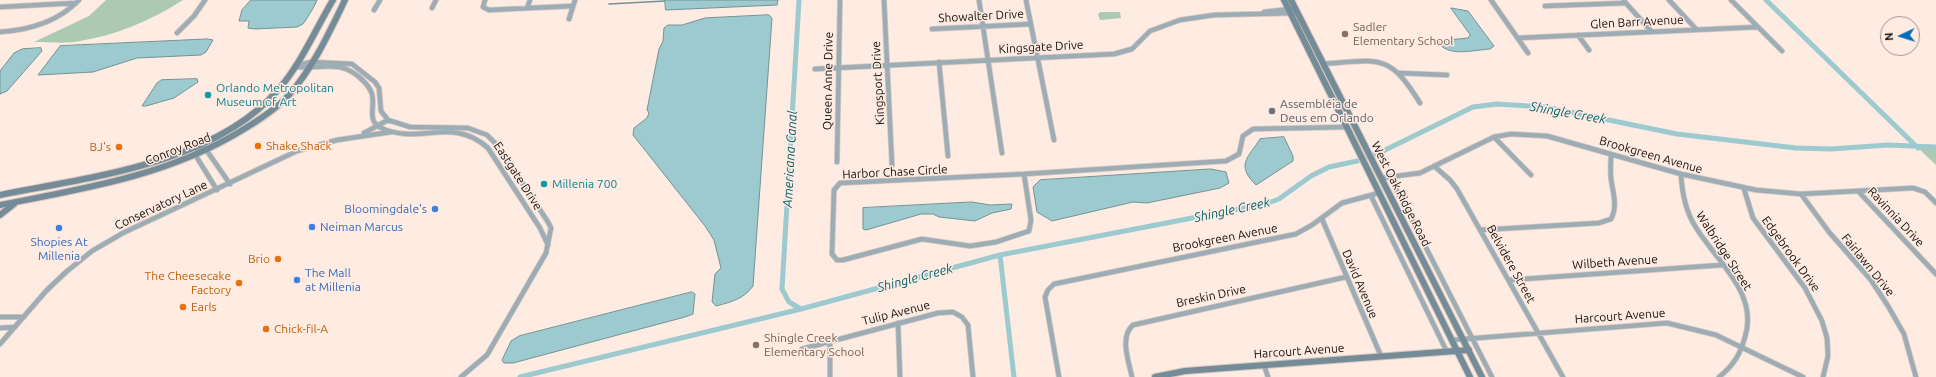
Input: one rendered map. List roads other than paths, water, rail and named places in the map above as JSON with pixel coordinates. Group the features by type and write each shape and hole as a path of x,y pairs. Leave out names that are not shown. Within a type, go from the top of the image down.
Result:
{"street":[{"path":"177,33 194,16 205,0"},
{"name":"Conroy Road","path":"0,195 157,161 199,144 233,126 276,92 295,66 333,0"},
{"name":"Conroy Road","path":"0,205 132,177 196,156 241,132 276,107 287,96 307,69 345,0"},
{"path":"374,10 380,0"},
{"path":"432,8 436,0"},
{"path":"485,0 483,7 487,9 573,6"},
{"path":"527,8 530,0"},
{"path":"569,19 575,0"},
{"name":"Queen Anne Drive","path":"837,162 840,0"},
{"name":"Kingsport Drive","path":"884,0 892,165"},
{"path":"979,0 1002,153"},
{"path":"1026,0 1054,140"},
{"name":"West Oak Ridge Road","path":"1284,0 1299,33 1360,153 1372,170 1381,178 1482,377"},
{"name":"West Oak Ridge Road","path":"1291,0 1365,148 1379,193 1470,377"},
{"path":"1491,0 1528,53"},
{"path":"1669,0 1696,29"},
{"path":"1731,0 1782,51"},
{"path":"1545,6 1624,1 1651,31"},
{"path":"0,7 77,2"},
{"path":"0,32 30,29 68,11 77,2"},
{"name":"Kingsgate Drive","path":"815,69 1124,53 1137,46 1150,31 1170,22 1196,17 1296,11"},
{"name":"Showalter Drive","path":"932,29 1031,24"},
{"name":"Glen Barr Avenue","path":"1518,38 1758,27"},
{"path":"1299,33 1308,40 1314,53 1318,55"},
{"path":"1578,35 1589,50"},
{"path":"295,66 311,62 339,62 352,64 379,88 381,111 388,120 351,138"},
{"path":"939,62 948,156"},
{"path":"1323,64 1376,62 1390,65 1409,85 1420,104"},
{"path":"295,66 307,69 341,68 355,76 369,88 371,92 371,114 378,126"},
{"path":"1320,73 1324,74 1331,88 1337,91"},
{"path":"1399,73 1447,75"},
{"name":"Eastgate Drive","path":"388,120 410,127 468,128 482,132 491,138 548,222 551,232 546,253 493,346 480,363 461,377"},
{"name":"Eastgate Drive","path":"378,126 391,132 408,134 453,132 465,134 481,140 488,147 540,228 548,245"},
{"name":"Harbor Chase Circle","path":"1024,173 1031,220 1029,231 977,245 961,246 932,239 922,239 843,260 837,260 832,254 834,190 836,186 840,184 990,177 1024,173 1226,160 1234,159 1239,155 1242,149 1243,136 1247,131 1253,129 1347,127"},
{"path":"351,138 391,132"},
{"name":"Brookgreen Avenue","path":"1381,178 1420,173 1494,137 1511,134 1547,136 1680,174 1744,189 1801,194 1858,192 1906,188 1925,192 1936,203"},
{"path":"1494,137 1532,175"},
{"name":"Conservatory Lane","path":"0,344 55,282 104,244 140,222 217,190 286,156 318,145 351,138"},
{"path":"217,190 196,156 199,144 207,151 230,184"},
{"path":"1360,153 1367,160 1376,177 1381,178"},
{"path":"1480,230 1599,223 1611,219 1615,212 1616,206 1611,178 1611,154"},
{"name":"Belvidere Street","path":"1434,166 1450,180 1457,189 1563,377"},
{"name":"Walbridge Street","path":"1680,174 1682,192 1688,213 1701,236 1739,289 1747,307 1749,319 1743,349 1731,368 1719,377"},
{"path":"1390,177 1492,377"},
{"name":"Edgebrook Drive","path":"1744,189 1753,218 1759,228 1804,285 1818,310 1826,333 1828,345 1828,357 1823,377"},
{"name":"Ravinnia Drive","path":"1858,192 1936,274"},
{"path":"1379,193 1384,194 1404,234 1414,242"},
{"name":"Brookgreen Avenue","path":"1059,377 1045,297 1048,290 1054,284 1296,234 1308,229 1343,203 1353,198 1371,196 1379,193"},
{"name":"Fairlawn Drive","path":"1801,194 1829,232 1871,280 1888,306 1904,334 1916,377"},
{"path":"1371,196 1447,352"},
{"path":"0,215 19,201"},
{"name":"David Avenue","path":"1322,219 1381,356"},
{"name":"Wilbeth Avenue","path":"1509,280 1722,265"},
{"name":"Breskin Drive","path":"1132,377 1126,346 1127,335 1131,326 1140,322 1346,277"},
{"name":"Tulip Avenue","path":"802,349 830,340 938,313 953,312 962,317 968,325 973,377"},
{"path":"0,317 24,317"},
{"path":"898,323 900,377"},
{"name":"Harcourt Avenue","path":"1452,340 1667,323 1716,335 1803,377"},
{"path":"0,328 14,327"},
{"path":"830,340 830,377"},
{"name":"Harcourt Avenue","path":"1155,377 1185,371 1469,350"},
{"path":"1264,365 1268,377"}],"water":[{"path":"251,0 317,0 304,23 297,27 255,29 248,28 249,21 239,21 242,10"},
{"path":"665,0 778,0 777,5 666,10"},
{"path":"1451,8 1468,11 1494,46 1490,49 1461,52 1447,50 1442,46 1438,41 1468,38 1470,35"},
{"path":"769,15 772,18 753,286 741,297 716,306 712,302 715,274 721,268 714,240 705,226 633,135 634,128 647,118 649,113 647,110 659,49 663,41 664,28 668,25 682,25 705,18"},
{"path":"213,40 206,52 201,55 137,58 93,72 38,75 60,46"},
{"path":"41,48 42,51 7,91 0,94 0,71 14,53 22,49"},
{"path":"197,79 198,82 174,98 142,106 157,83 161,80"},
{"path":"1284,137 1293,156 1293,161 1256,185 1246,172 1245,167 1248,157 1260,139"},
{"path":"1211,169 1226,172 1229,183 1220,188 1147,203 1133,202 1052,221 1037,212 1033,187 1040,180"},
{"path":"972,202 990,205 1012,204 1011,209 992,213 975,221 939,217 933,214 921,214 866,230 863,229 863,208"},
{"path":"692,292 695,294 693,314 685,317 513,363 504,363 502,360 511,341 519,336"}],"waterway":[{"name":"Americana Canal","path":"799,0 782,289 789,302 801,309"},
{"path":"1766,0 1916,146"},
{"path":"609,4 665,1"},
{"name":"Shingle Creek","path":"1000,255 1265,204 1279,199 1311,176 1329,167 1357,161 1379,153 1473,107 1497,104 1545,107 1677,134 1796,148 1831,149 1888,145 1916,146"},
{"name":"Shingle Creek","path":"1916,146 1936,147"},
{"name":"Shingle Creek","path":"801,309 1000,255"},
{"path":"1000,255 1014,377"},
{"name":"Shingle Creek","path":"520,377 801,309"}],"place":[{"name":"Sadler Elementary School","path":"1345,34"},
{"name":"Orlando Metropolitan Museum of Art","path":"208,95"},
{"name":"Assembléia de Deus em Orlando","path":"1272,111"},
{"name":"Shake Shack","path":"258,146"},
{"name":"BJ's","path":"119,147"},
{"name":"Millenia 700","path":"544,184"},
{"name":"Bloomingdale's","path":"435,209"},
{"name":"Neiman Marcus","path":"312,227"},
{"name":"Shopies At Millenia","path":"59,228"},
{"name":"Brio","path":"278,259"},
{"name":"The Mall at Millenia","path":"297,280"},
{"name":"The Cheesecake Factory","path":"239,283"},
{"name":"Earls","path":"183,307"},
{"name":"Chick-fil-A","path":"266,329"},
{"name":"Shingle Creek Elementary School","path":"756,345"}]}
